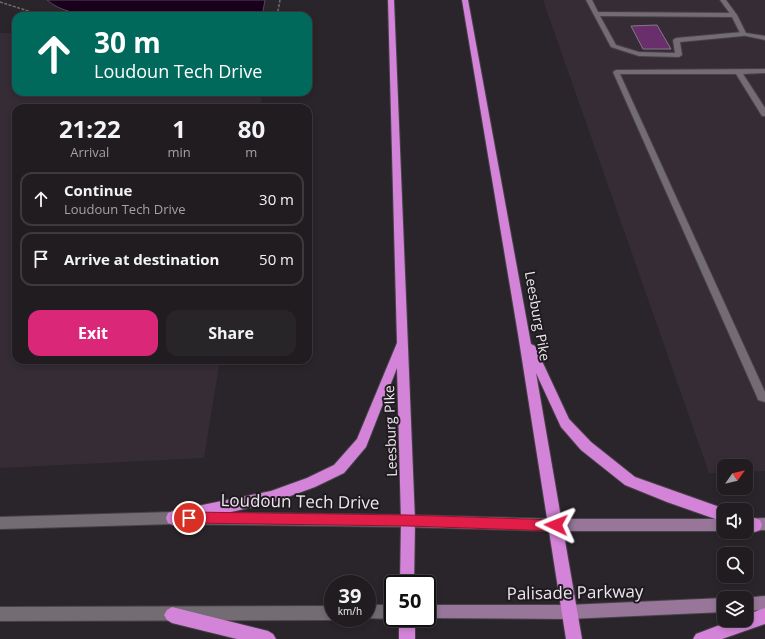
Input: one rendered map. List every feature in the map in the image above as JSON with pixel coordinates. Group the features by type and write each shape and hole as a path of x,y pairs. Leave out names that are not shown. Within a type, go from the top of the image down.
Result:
{"highway":[{"path":"173,518 271,497 310,483 339,469 362,443 402,341 391,0"},
{"name":"Leesburg Pike","path":"465,0 524,334 556,525 568,612 574,639"},
{"path":"524,334 564,423 586,446 630,481 667,496 717,512"},
{"name":"Leesburg PIke","path":"402,341 408,521"},
{"path":"407,575 408,521"},
{"path":"172,615 268,639"},
{"path":"701,639 765,616"},
{"path":"407,627 407,639"}],"main road":[{"path":"408,521 556,525 717,525"},
{"path":"753,604 765,603"},
{"name":"Palisade Parkway","path":"436,612 568,612 717,605"}],"street":[{"path":"589,0 613,46 639,54 679,55 676,40 743,34 765,38"},
{"path":"723,0 734,15 743,34"},
{"path":"596,14 734,15"},
{"path":"765,71 616,72 762,397 765,397"},
{"path":"738,72 765,114"},
{"name":"Loudoun Tech Drive","path":"0,523 173,518 408,521"},
{"path":"0,614 172,615 324,613"}],"path":[{"path":"278,12 280,0"},
{"path":"0,2 28,12"}],"shaded area":[{"path":"47,0 265,0 262,12 73,12 64,10"},
{"path":"543,0 765,0 765,471 753,472 753,459 717,459 717,473 709,473"},
{"path":"0,33 12,33 12,96 262,96 261,104 12,104 12,364 219,364 204,458 0,468"}],"building":[{"path":"657,25 671,49 643,49 631,26"}],"route":[{"path":"189,518 556,525"}]}
